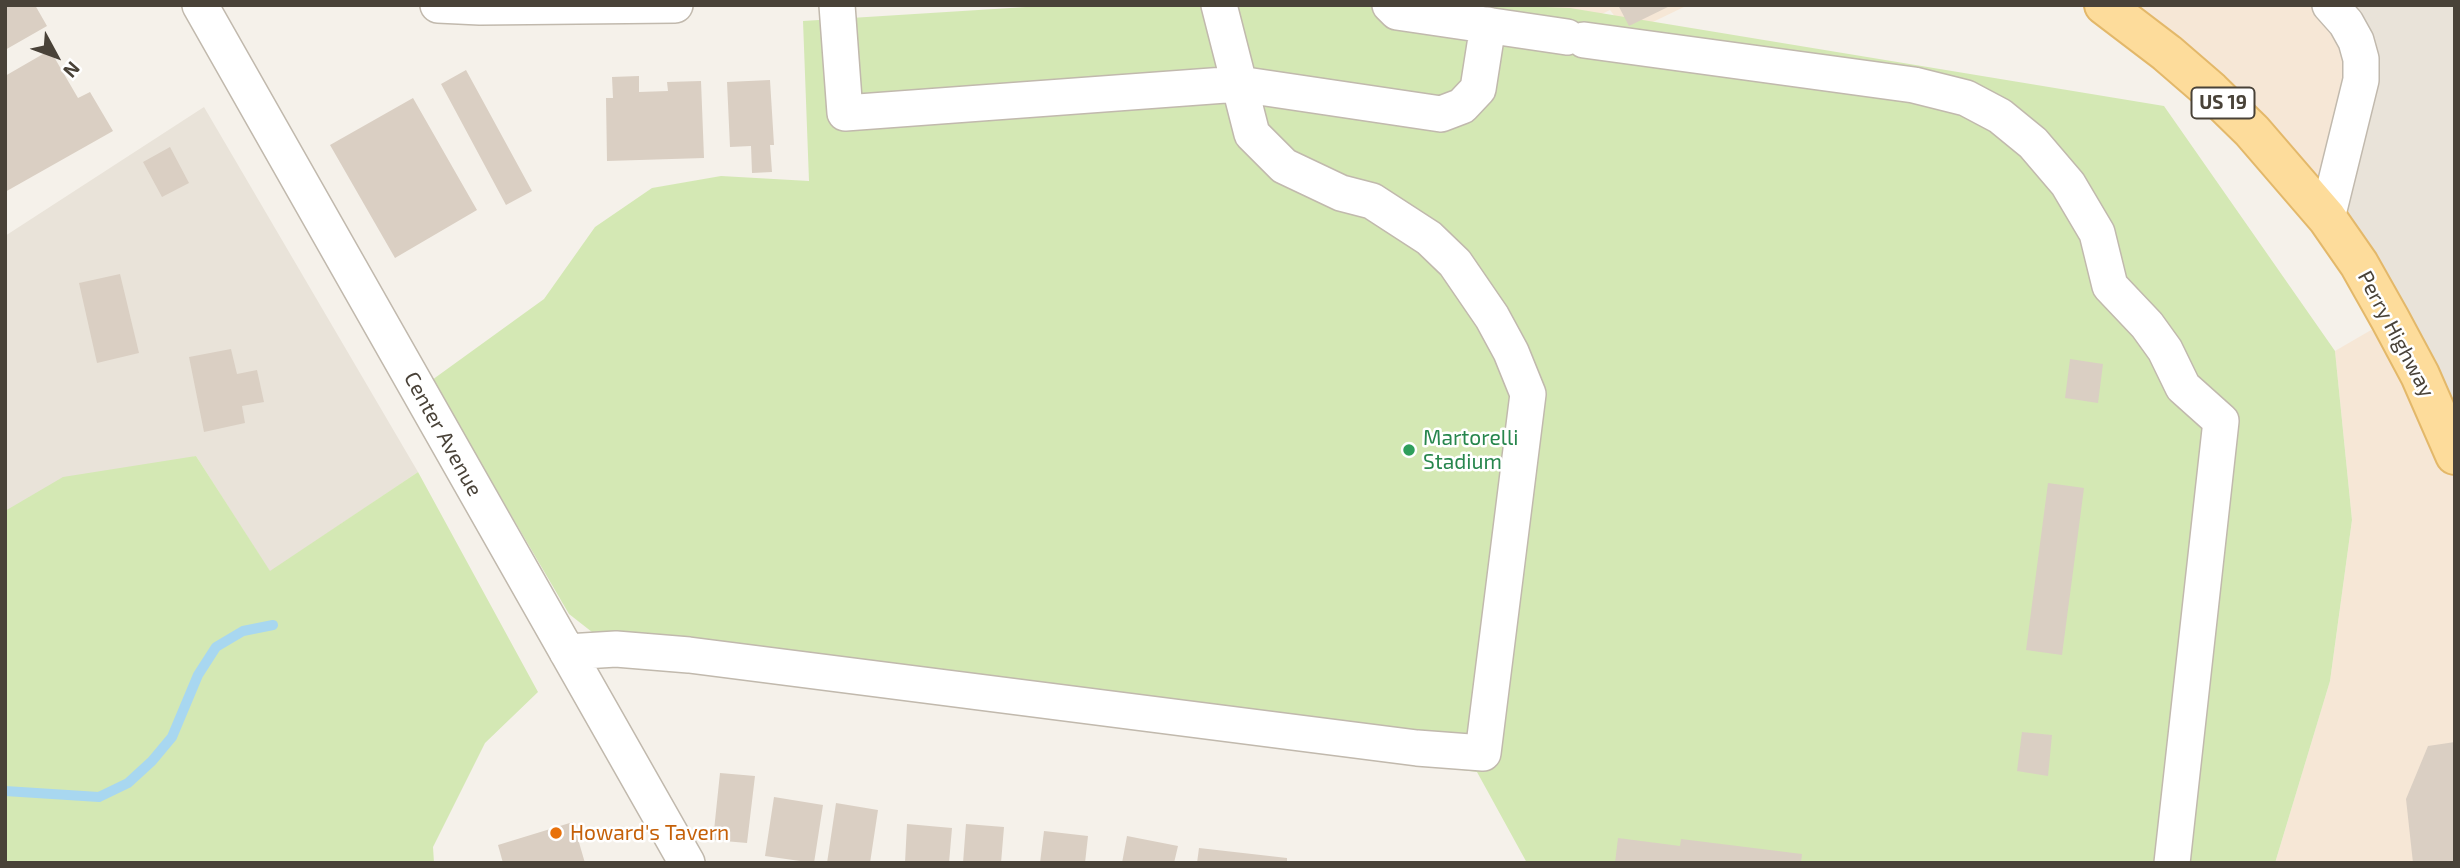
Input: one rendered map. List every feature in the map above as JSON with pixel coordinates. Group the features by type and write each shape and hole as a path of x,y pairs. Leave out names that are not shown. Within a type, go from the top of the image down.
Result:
{"main road":[{"name":"US 19","path":"2122,10 2252,131 2327,218"},
{"name":"Perry Highway","path":"2327,218 2359,264 2390,319 2420,375 2455,455"}],"street":[{"name":"Center Avenue","path":"200,5 687,863"},
{"path":"438,5 675,5"},
{"path":"837,5 845,113 1239,84 1441,114 1462,106 1478,89 1488,25"},
{"path":"567,652 616,649 689,655 1418,748 1483,753 1528,394 1511,352 1492,317 1455,263 1429,238 1372,201 1341,193 1284,166 1252,134 1219,5"},
{"path":"1390,5 1397,12 1913,85 1966,98 2000,116 2033,143 2068,184 2096,233 2110,286 2165,350 2183,387 2221,421 2172,863"},
{"path":"2327,218 2361,80 2361,59 2356,41 2346,23 2330,5"}],"shaded area":[{"path":"1472,5 1688,5 1628,34 1610,10 1571,29"},
{"path":"2104,5 2330,5 2356,41 2327,218"},
{"path":"2330,5 2455,5 2455,455 2327,218"},
{"path":"204,107 418,472 270,572 196,456 5,511 5,236"},
{"path":"2390,319 2455,455 2455,863 2275,863 2330,681 2352,520 2335,351"}],"green space":[{"name":"Martorelli Stadium","path":"1058,5 1496,5 1570,8 2164,106 2335,351 2352,520 2330,681 2275,863 1527,863 1477,772 629,661 569,614 432,380 544,299 595,227 652,188 721,176 809,181 803,21"},
{"path":"196,456 270,571 418,472 538,692 485,743 433,847 434,863 5,863 5,511 63,477"}],"building":[{"path":"5,5 35,5 47,26 5,50"},
{"path":"1618,5 1672,5 1629,26"},
{"path":"50,50 78,98 90,92 113,131 5,192 5,76"},
{"path":"466,70 532,191 506,205 441,84"},
{"path":"639,76 639,92 668,91 667,82 701,81 704,158 607,161 606,98 613,98 612,77"},
{"path":"770,80 774,145 770,145 772,172 752,173 751,146 730,147 727,82"},
{"path":"413,98 477,210 395,258 330,145"},
{"path":"170,147 189,183 162,197 143,162"},
{"path":"120,274 139,353 97,363 79,283"},
{"path":"231,349 237,374 257,370 264,402 242,406 245,423 204,432 189,357"},
{"path":"2070,359 2103,364 2098,403 2065,398"},
{"path":"2048,483 2084,488 2062,655 2026,650"},
{"path":"2022,732 2052,735 2048,776 2017,771"},
{"path":"2455,742 2455,863 2413,863 2406,799 2428,746"},
{"path":"720,773 755,776 747,843 713,840"},
{"path":"774,797 823,805 814,863 765,856"},
{"path":"836,803 878,810 870,863 827,863"},
{"name":"Howard's Tavern","path":"573,822 585,863 503,863 498,845"},
{"path":"907,824 952,828 949,863 905,863"},
{"path":"966,824 1004,827 1001,863 963,863"},
{"path":"1044,831 1088,836 1085,863 1040,863"},
{"path":"1127,836 1178,846 1174,863 1122,863"},
{"path":"1618,838 1680,846 1681,839 1802,854 1801,863 1615,863"},
{"path":"1199,848 1287,858 1287,863 1197,863"}],"waterway":[{"path":"5,791 99,797 128,783 152,761 172,737 198,675 216,647 243,631 273,625"}],"place":[{"name":"Martorelli Stadium","path":"1409,450"},
{"name":"Howard's Tavern","path":"556,833"}]}
